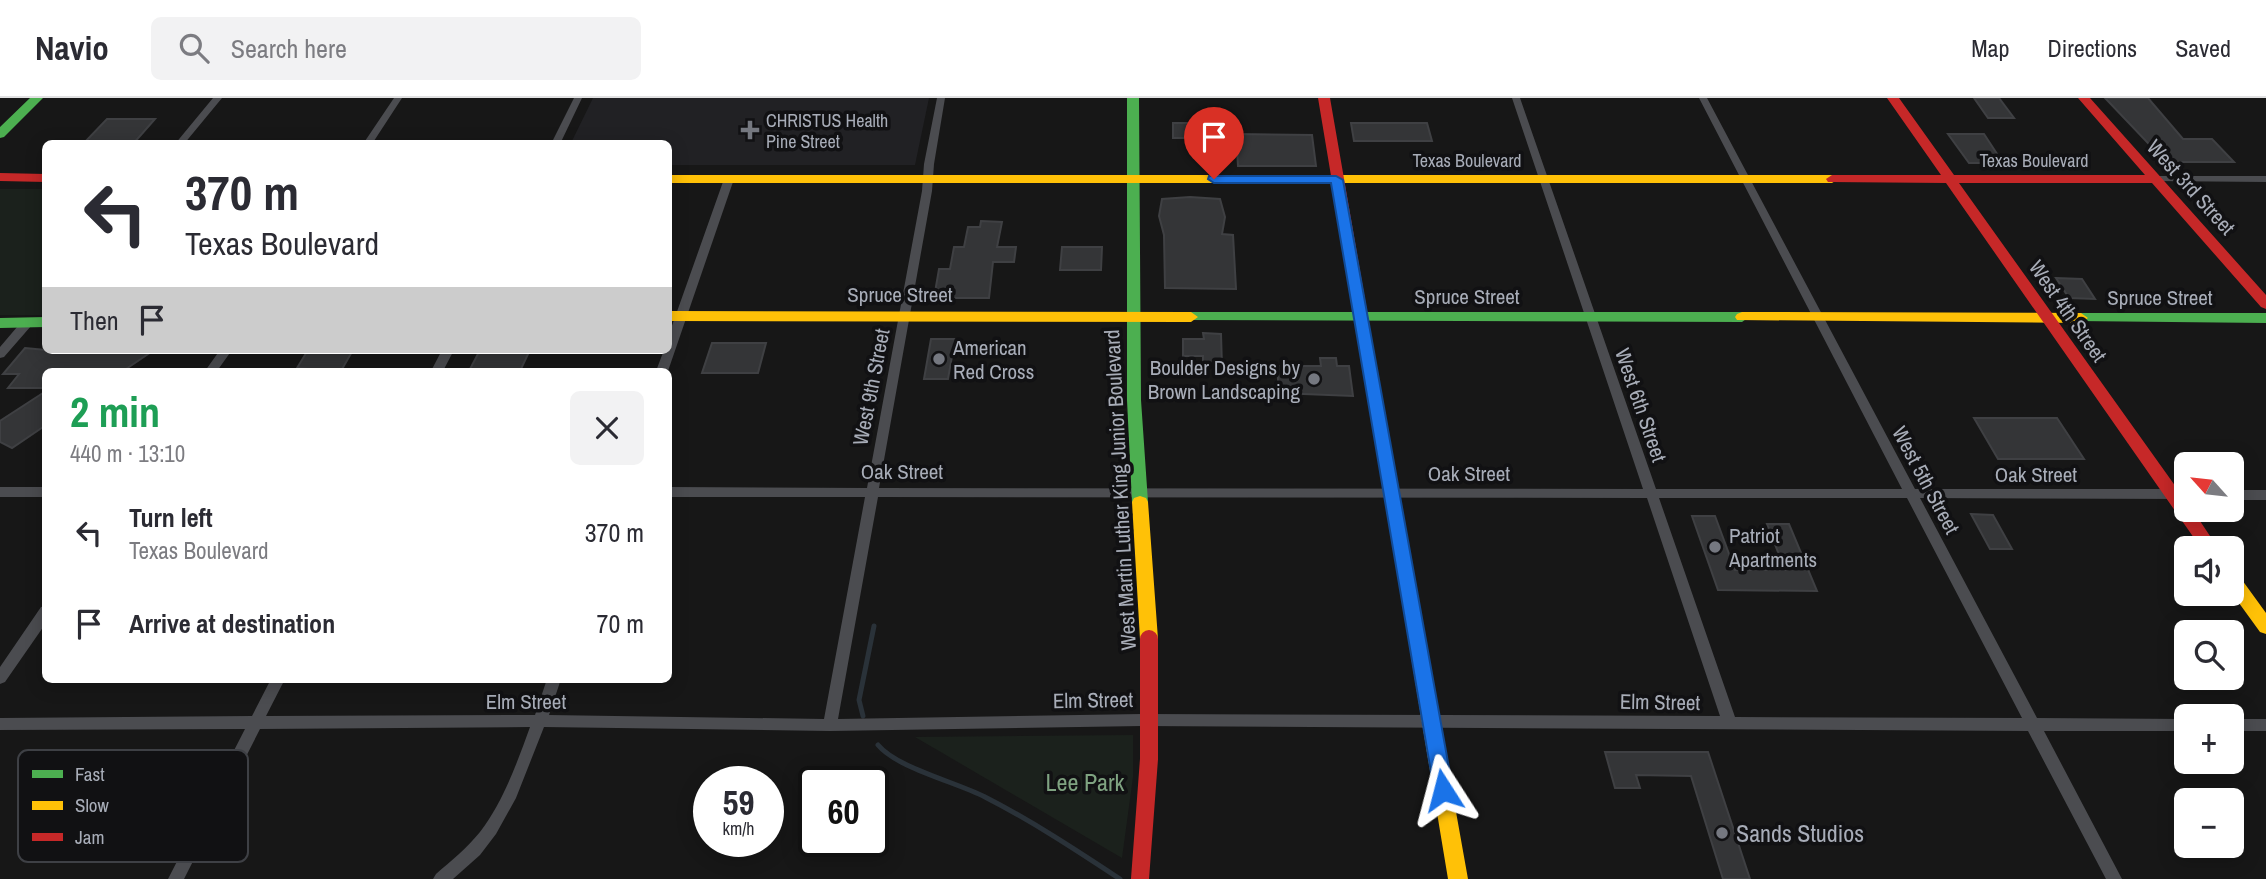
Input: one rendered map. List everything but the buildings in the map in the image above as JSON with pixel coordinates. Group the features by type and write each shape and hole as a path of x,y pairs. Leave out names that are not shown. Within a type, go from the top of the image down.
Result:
{"main road":[{"path":"0,134 37,98"},
{"name":"West Martin Luther King Junior Boulevard","path":"1133,98 1132,316 1138,491 1152,712 1148,805 1140,879"},
{"path":"1324,98 1458,879"},
{"name":"West 4th Street","path":"1893,98 2047,318 2174,487"},
{"name":"West 3rd Street","path":"2084,98 2266,304"},
{"path":"0,177 42,178"},
{"name":"Texas Boulevard","path":"672,179 2156,179"},
{"name":"Spruce Street","path":"675,316 2266,318"},
{"path":"0,323 42,322"},
{"path":"2244,596 2266,627"}],"street":[{"path":"182,140 218,98"},
{"path":"370,140 398,98"},
{"path":"557,140 578,98"},
{"name":"West 9th Street","path":"830,725 905,315 940,98"},
{"name":"West 6th Street","path":"1516,98 1730,724"},
{"name":"West 5th Street","path":"1703,98 2115,879"},
{"path":"675,316 729,179"},
{"name":"Texas Boulevard","path":"2156,179 2266,179"},
{"path":"0,354 27,323"},
{"path":"0,492 42,492"},
{"name":"Oak Street","path":"672,492 2174,494"},
{"path":"2244,495 2266,495"},
{"path":"0,678 42,617"},
{"path":"241,750 276,683"},
{"path":"441,879 470,855 490,831 524,765 553,683"},
{"name":"Elm Street","path":"0,724 539,721 830,725 1142,720 2174,725"},
{"path":"2244,725 2266,725"},
{"path":"176,879 185,862"}],"shaded area":[{"name":"CHRISTUS Health Pine Street","path":"593,98 929,98 915,165 672,165 672,140 572,140"}],"green space":[{"path":"0,189 42,189 42,315 0,315"},
{"name":"Lee Park","path":"1133,735 1133,777 1122,858 915,737"}],"waterway":[{"path":"863,716 859,700 874,626"},
{"path":"878,745 913,768 973,791 1002,806 1120,879"}],"traffic: fast":[{"path":"0,134 37,98"},
{"path":"1133,98 1134,400 1140,502"},
{"path":"1191,317 1742,317"},
{"path":"2081,318 2266,318"},
{"path":"0,323 42,322"}],"traffic: slow":[{"path":"672,179 1336,180"},
{"path":"1336,180 1832,179"},
{"path":"672,316 1191,317"},
{"path":"1742,317 2081,318"},
{"path":"1376,403 1458,879"},
{"path":"1140,502 1149,639"},
{"path":"2244,596 2266,627"}],"traffic: jam":[{"path":"1324,98 1376,403"},
{"path":"1893,98 2202,536"},
{"path":"2084,98 2266,304"},
{"path":"0,177 42,178"},
{"path":"1832,179 2156,179"},
{"path":"1140,879 1149,759 1149,639"}],"place":[{"name":"CHRISTUS Health Pine Street","path":"750,130"},
{"name":"American Red Cross","path":"939,359"},
{"name":"Boulder Designs by Brown Landscaping","path":"1314,379"},
{"name":"Patriot Apartments","path":"1715,547"},
{"name":"Sands Studios","path":"1722,833"}],"route":[{"path":"1214,179 1336,180 1443,790"}]}
